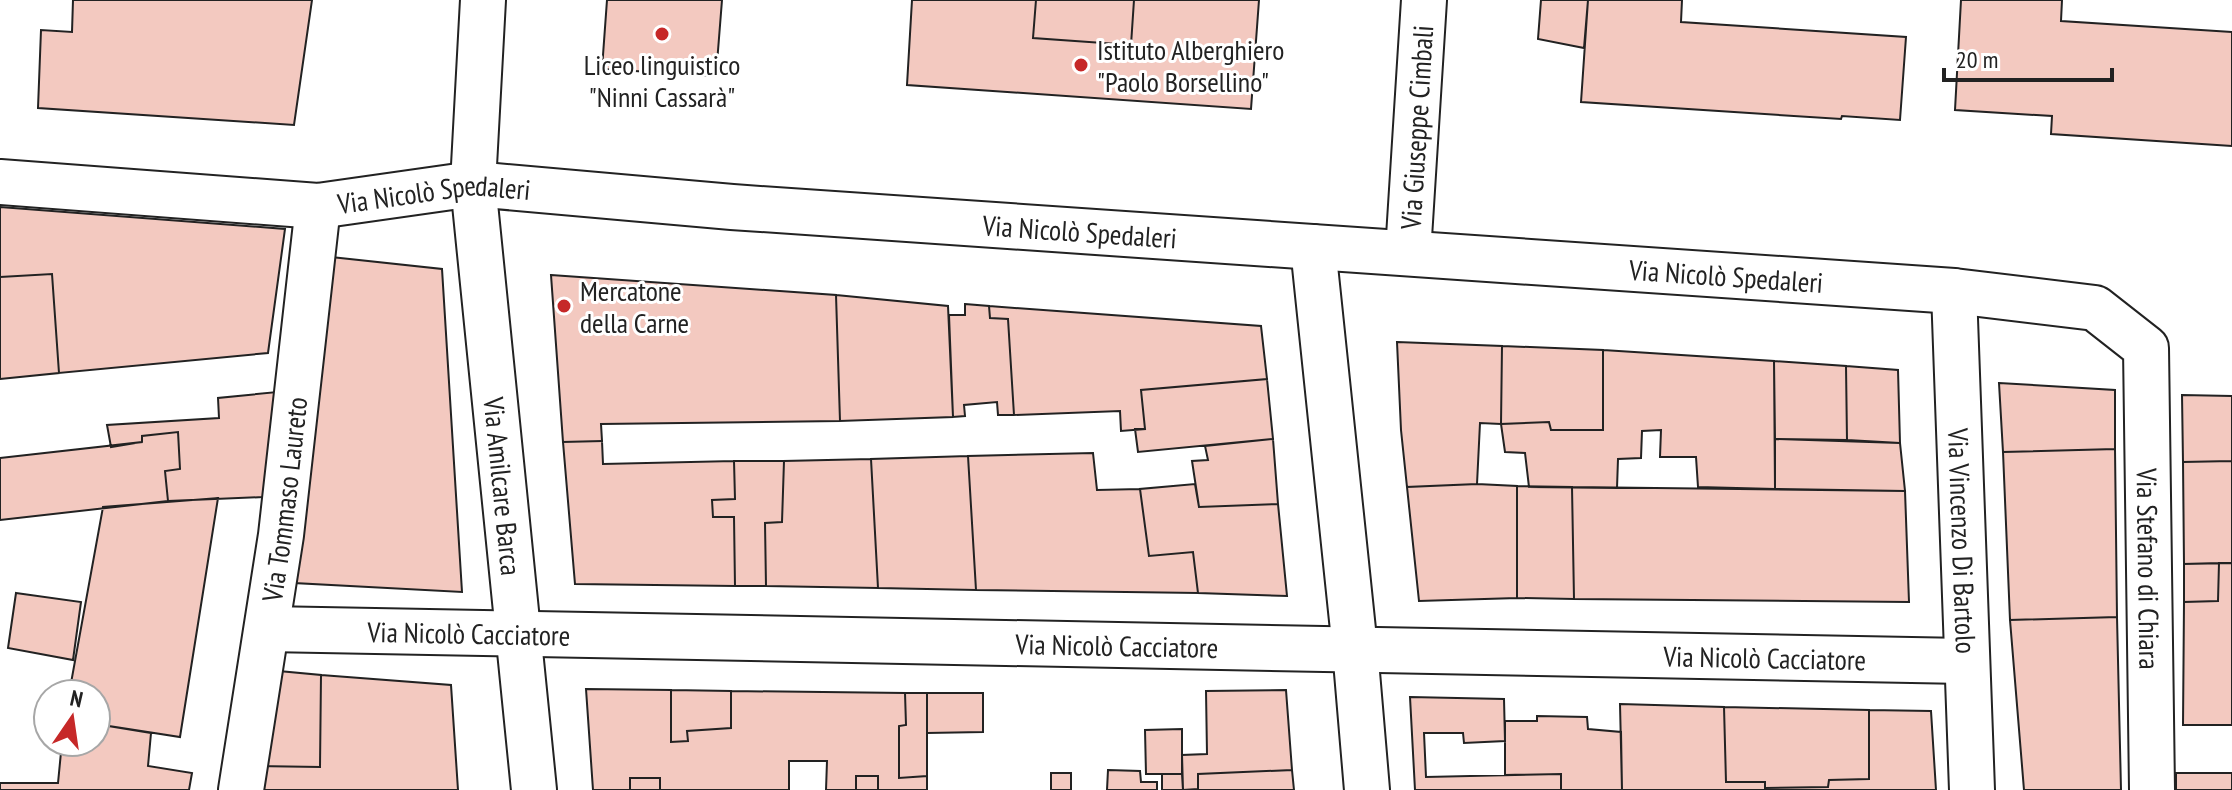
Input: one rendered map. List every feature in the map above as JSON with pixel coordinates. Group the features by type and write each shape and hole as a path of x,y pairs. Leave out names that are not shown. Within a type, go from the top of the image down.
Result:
{"street":[{"name":"Via Amilcare Barca","path":"483,0 473,184 534,790"},
{"name":"Via Giuseppe Cimbali","path":"1408,253 1424,0"},
{"name":"Via Nicolò Spedaleri","path":"0,182 318,206 473,184 732,207 1954,291 2095,308 2146,348"},
{"name":"Via Tommaso Laureto","path":"241,790 267,629 318,206"},
{"path":"1313,247 1367,790"},
{"name":"Via Vincenzo Di Bartolo","path":"1954,291 1972,790"},
{"name":"Via Stefano di Chiara","path":"2146,348 2152,790"},
{"name":"Via Nicolò Cacciatore","path":"267,629 1965,661"}],"building":[{"path":"73,0 312,0 294,125 38,108 41,30 72,32"},
{"name":"Liceo linguistico \"Ninni Cassarà\"","path":"607,0 722,0 716,76 602,69"},
{"name":"Istituto Alberghiero \"Paolo Borsellino\"","path":"912,0 1036,0 1033,38 1131,45 1134,0 1259,0 1251,109 907,85"},
{"path":"1036,0 1134,0 1131,45 1033,38"},
{"path":"1541,0 1588,0 1584,48 1538,39"},
{"path":"1588,0 1682,0 1681,22 1906,37 1900,120 1581,102"},
{"path":"1961,0 2062,0 2061,21 2232,32 2232,146 2051,134 2052,116 1955,110"},
{"path":"0,207 285,229 268,353 59,373 52,274 0,277"},
{"path":"331,257 442,269 462,592 294,583"},
{"path":"52,274 59,373 0,379 0,277"},
{"path":"551,275 836,295 840,421 601,424 602,441 563,442"},
{"path":"836,295 948,306 953,417 840,421"},
{"path":"965,304 989,306 990,318 1008,319 1014,415 998,415 997,402 964,405 965,416 953,417 949,315 965,315"},
{"path":"989,306 1261,326 1267,379 1141,390 1145,429 1121,431 1120,411 1014,415 1008,319 990,318"},
{"path":"1397,342 1502,346 1501,424 1480,423 1477,484 1407,487"},
{"path":"1502,346 1603,350 1603,430 1551,430 1549,422 1501,424"},
{"path":"1603,350 1774,361 1775,489 1698,487 1696,457 1660,457 1661,430 1642,431 1641,458 1618,459 1617,488 1529,487 1525,453 1505,452 1501,424 1549,422 1551,430 1603,430"},
{"path":"1774,361 1846,366 1847,440 1775,439"},
{"path":"1846,366 1898,370 1900,443 1847,440"},
{"path":"1267,379 1273,439 1138,452 1135,429 1145,429 1141,390"},
{"path":"1999,383 2115,390 2115,449 2003,452"},
{"path":"277,392 263,497 168,501 165,471 180,469 178,432 142,436 142,442 111,447 107,425 219,418 218,398"},
{"path":"2182,395 2232,396 2232,461 2183,462"},
{"path":"178,432 180,469 165,471 168,501 0,520 0,458 142,442 142,436"},
{"path":"1273,439 1278,504 1199,507 1192,461 1208,460 1205,446"},
{"path":"1775,439 1900,443 1905,491 1775,489"},
{"path":"602,441 603,464 734,461 735,499 712,500 713,517 734,517 735,586 575,584 563,442"},
{"path":"2115,449 2117,617 2010,620 2003,452"},
{"path":"1093,453 1097,490 1140,489 1149,556 1193,552 1198,593 976,590 968,456"},
{"path":"968,456 976,590 878,588 871,459"},
{"path":"871,459 878,588 766,586 765,523 782,522 784,461"},
{"path":"734,461 784,461 782,522 765,523 766,586 735,586 734,517 713,517 712,500 735,499"},
{"path":"2232,461 2232,563 2184,564 2183,462"},
{"path":"1195,484 1199,507 1278,504 1287,596 1198,593 1193,552 1149,556 1140,489"},
{"path":"1517,486 1517,598 1419,601 1407,487"},
{"path":"1517,486 1572,487 1574,599 1517,598"},
{"path":"1572,487 1905,491 1909,602 1574,599"},
{"path":"218,498 180,737 112,726 112,678 72,678 103,507"},
{"path":"2219,563 2218,601 2184,602 2184,564"},
{"path":"2219,563 2232,563 2232,725 2183,725 2184,602 2218,601"},
{"path":"16,593 81,602 73,660 8,648"},
{"path":"2117,617 2121,790 2024,790 2010,620"},
{"path":"268,670 321,675 320,767 256,766"},
{"path":"321,675 451,685 458,790 254,790 256,766 320,767"},
{"path":"586,689 671,690 671,742 688,741 687,731 731,728 731,691 905,693 906,725 899,726 899,778 927,776 927,790 878,790 878,776 856,776 856,790 826,790 827,761 789,761 789,790 660,790 660,778 630,778 630,790 593,790"},
{"path":"671,690 731,691 731,728 687,731 688,741 671,742"},
{"path":"1286,690 1292,770 1198,774 1198,789 1183,790 1182,755 1207,754 1206,691"},
{"path":"905,693 927,693 927,776 899,778 899,726 906,725"},
{"path":"927,693 983,693 983,732 927,733"},
{"path":"1410,697 1504,699 1505,741 1464,743 1463,733 1424,733 1426,777 1561,774 1561,790 1415,790"},
{"path":"1620,704 1724,707 1726,782 1765,782 1765,788 1828,787 1829,780 1869,779 1869,710 1931,711 1936,790 1622,790"},
{"path":"1724,707 1869,710 1869,779 1829,780 1828,787 1765,788 1765,782 1726,782"},
{"path":"1537,716 1587,717 1588,729 1621,732 1622,790 1561,790 1561,774 1505,775 1505,721 1537,721"},
{"path":"112,727 151,733 148,766 192,773 189,790 0,790 0,783 58,783 60,758 112,758"},
{"path":"1182,729 1182,774 1146,774 1145,730"},
{"path":"1108,770 1140,771 1141,782 1157,782 1157,790 1107,790"},
{"path":"1292,770 1294,790 1185,790 1198,789 1198,774"},
{"path":"1051,773 1071,773 1071,790 1051,790"},
{"path":"2176,773 2232,773 2232,790 2176,790"},
{"path":"1162,774 1182,774 1183,790 1162,790"},
{"path":"856,776 878,776 878,790 856,790"},
{"path":"630,778 660,778 660,790 630,790"}],"place":[{"name":"Liceo linguistico \"Ninni Cassarà\"","path":"662,34"},
{"name":"Istituto Alberghiero \"Paolo Borsellino\"","path":"1081,65"},
{"name":"Mercatone della Carne","path":"564,306"}]}
